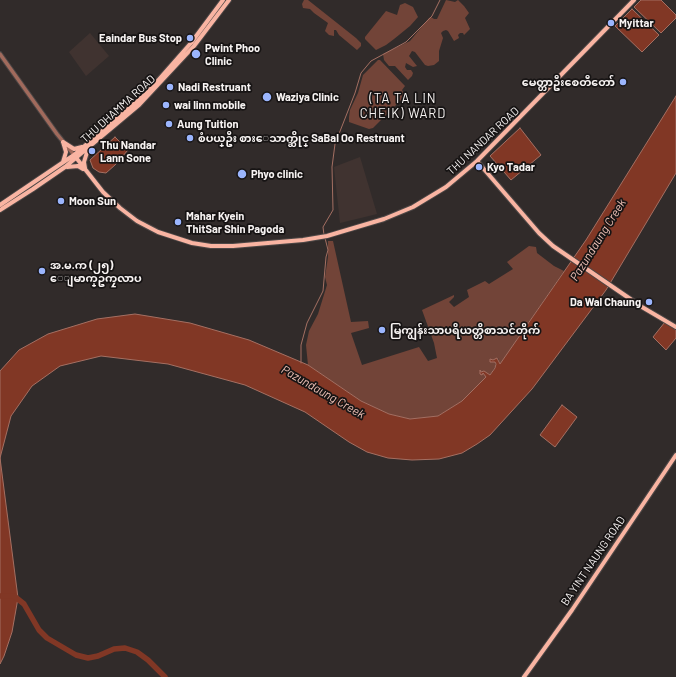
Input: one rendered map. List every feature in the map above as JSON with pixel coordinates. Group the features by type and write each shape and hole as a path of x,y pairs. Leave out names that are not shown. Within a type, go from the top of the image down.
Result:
{"main road":[{"name":"THU DHAMMA ROAD","path":"87,147 151,88 191,43 223,0"},
{"name":"THU DHAMMA ROAD","path":"0,205 32,187 64,166 133,110 156,88 194,46 229,0"},
{"name":"THU NANDAR ROAD","path":"75,157 103,192 120,208 143,224 170,237 211,246 234,246 327,236 413,207 446,187 477,161 634,0"},
{"path":"63,142 74,149 87,147 84,162 86,170"},
{"path":"63,142 66,152 64,166 78,166 86,170"},
{"path":"477,161 553,246 642,307 676,327"},
{"name":"THU DHAMMA ROAD","path":"0,210 32,187"},
{"name":"BA YINT NAUNG ROAD","path":"524,677 572,610 676,456"}],"street":[{"path":"0,54 50,125 75,157"}],"shaded area":[{"path":"304,0 308,0 356,38 361,43 361,46 357,50 339,35 336,30 334,30 334,36 329,35 325,31 328,23 310,9 303,8 302,4"},
{"path":"446,0 455,2 458,0 464,6 469,13 465,18 470,29 464,35 463,33 460,33 458,35 459,38 454,41 448,31 446,30 441,33 443,38 439,51 439,61 434,65 425,65 415,52 412,51 409,56 417,66 413,67 406,63 405,67 407,70 411,70 413,73 408,80 395,66 389,66 384,60 383,54 410,41 429,18 431,17 437,19"},
{"path":"405,3 413,7 418,17 410,26 394,39 376,50 365,39 365,37 386,11 397,15 400,5"},
{"path":"90,33 109,56 86,76 69,52"},
{"path":"378,60 380,60 405,86 402,90 405,96 373,128 369,129 349,122 349,117 350,110 358,93 363,75"},
{"path":"360,157 377,214 340,223 334,167"},
{"path":"328,241 333,241 351,322 368,321 369,328 351,333 362,365 419,347 428,361 437,358 434,343 422,310 454,295 449,302 454,307 469,297 467,290 485,281 489,284 513,269 507,262 529,246 536,247 537,253 554,266 564,271 500,364 498,358 490,360 495,362 495,367 490,375 480,371 486,377 462,401 438,416 410,419 389,414 361,401 308,365 306,345 309,331 318,314 327,285 325,277 328,257"}],"water":[{"path":"641,0 661,0 676,15 676,18 661,33 634,7"},
{"path":"632,9 659,35 642,52 615,26"},
{"name":"Pazundaung Creek","path":"676,96 676,173 606,290 532,389 490,435 462,453 439,459 412,460 388,458 367,452 349,442 305,412 245,385 168,364 101,356 60,366 32,386 11,416 0,458 0,371 19,350 48,334 97,319 135,314 190,323 249,340 308,365 361,401 389,414 410,419 438,416 462,401 486,377 483,373 482,375 480,374 480,370 481,372 484,371 490,375 496,364 495,362 490,362 490,359 493,360 497,358 500,364 586,240"},
{"path":"520,128 541,155 511,180 490,156"},
{"path":"115,137 128,150 106,173 99,172 93,168 90,160"},
{"path":"665,322 676,330 676,338 666,350 653,337"},
{"path":"562,405 577,417 555,447 540,435"},
{"path":"0,458 18,598 12,632 0,664"}],"waterway":[{"path":"324,235 323,227 333,210 332,167 335,144 355,93 361,73 371,61 406,42 432,16 440,0"},
{"path":"301,363 301,345 307,323 323,291 328,250 325,238"},
{"path":"0,596 14,596 24,604 39,630 47,638 76,655 88,658 98,656 114,649 125,648 137,652 148,660 165,677"}],"place":[{"name":"Myittar","path":"611,23"},
{"name":"Eaindar Bus Stop","path":"190,38"},
{"name":"Pwint Phoo Clinic","path":"196,54"},
{"name":"မေတ္တာဦးစေတီတော်","path":"623,82"},
{"name":"Nadi Restruant","path":"170,87"},
{"name":"Waziya Clinic","path":"267,97"},
{"name":"wai linn mobile","path":"166,105"},
{"name":"Aung Tuition","path":"169,124"},
{"name":"စံပယ္ဦး စားေသာက္ဆိုင္ SaBal Oo Restruant","path":"190,138"},
{"name":"Thu Nandar Lann Sone","path":"92,151"},
{"name":"Kyo Tadar","path":"479,167"},
{"name":"Phyo clinic","path":"242,174"},
{"name":"Moon Sun","path":"61,201"},
{"name":"Mahar Kyein ThitSar Shin Pagoda","path":"178,222"},
{"name":"အ.မ.က (၂၅) ေျမာက္ဥကၠလာပ","path":"42,271"},
{"name":"Da Wal Chaung","path":"649,302"},
{"name":"မြကျွန်းသာပရိယတ္တိစာသင်တိုက်","path":"382,330"}],"district":[{"name":"(TA TA LIN CHEIK) WARD","path":"403,106"}]}
